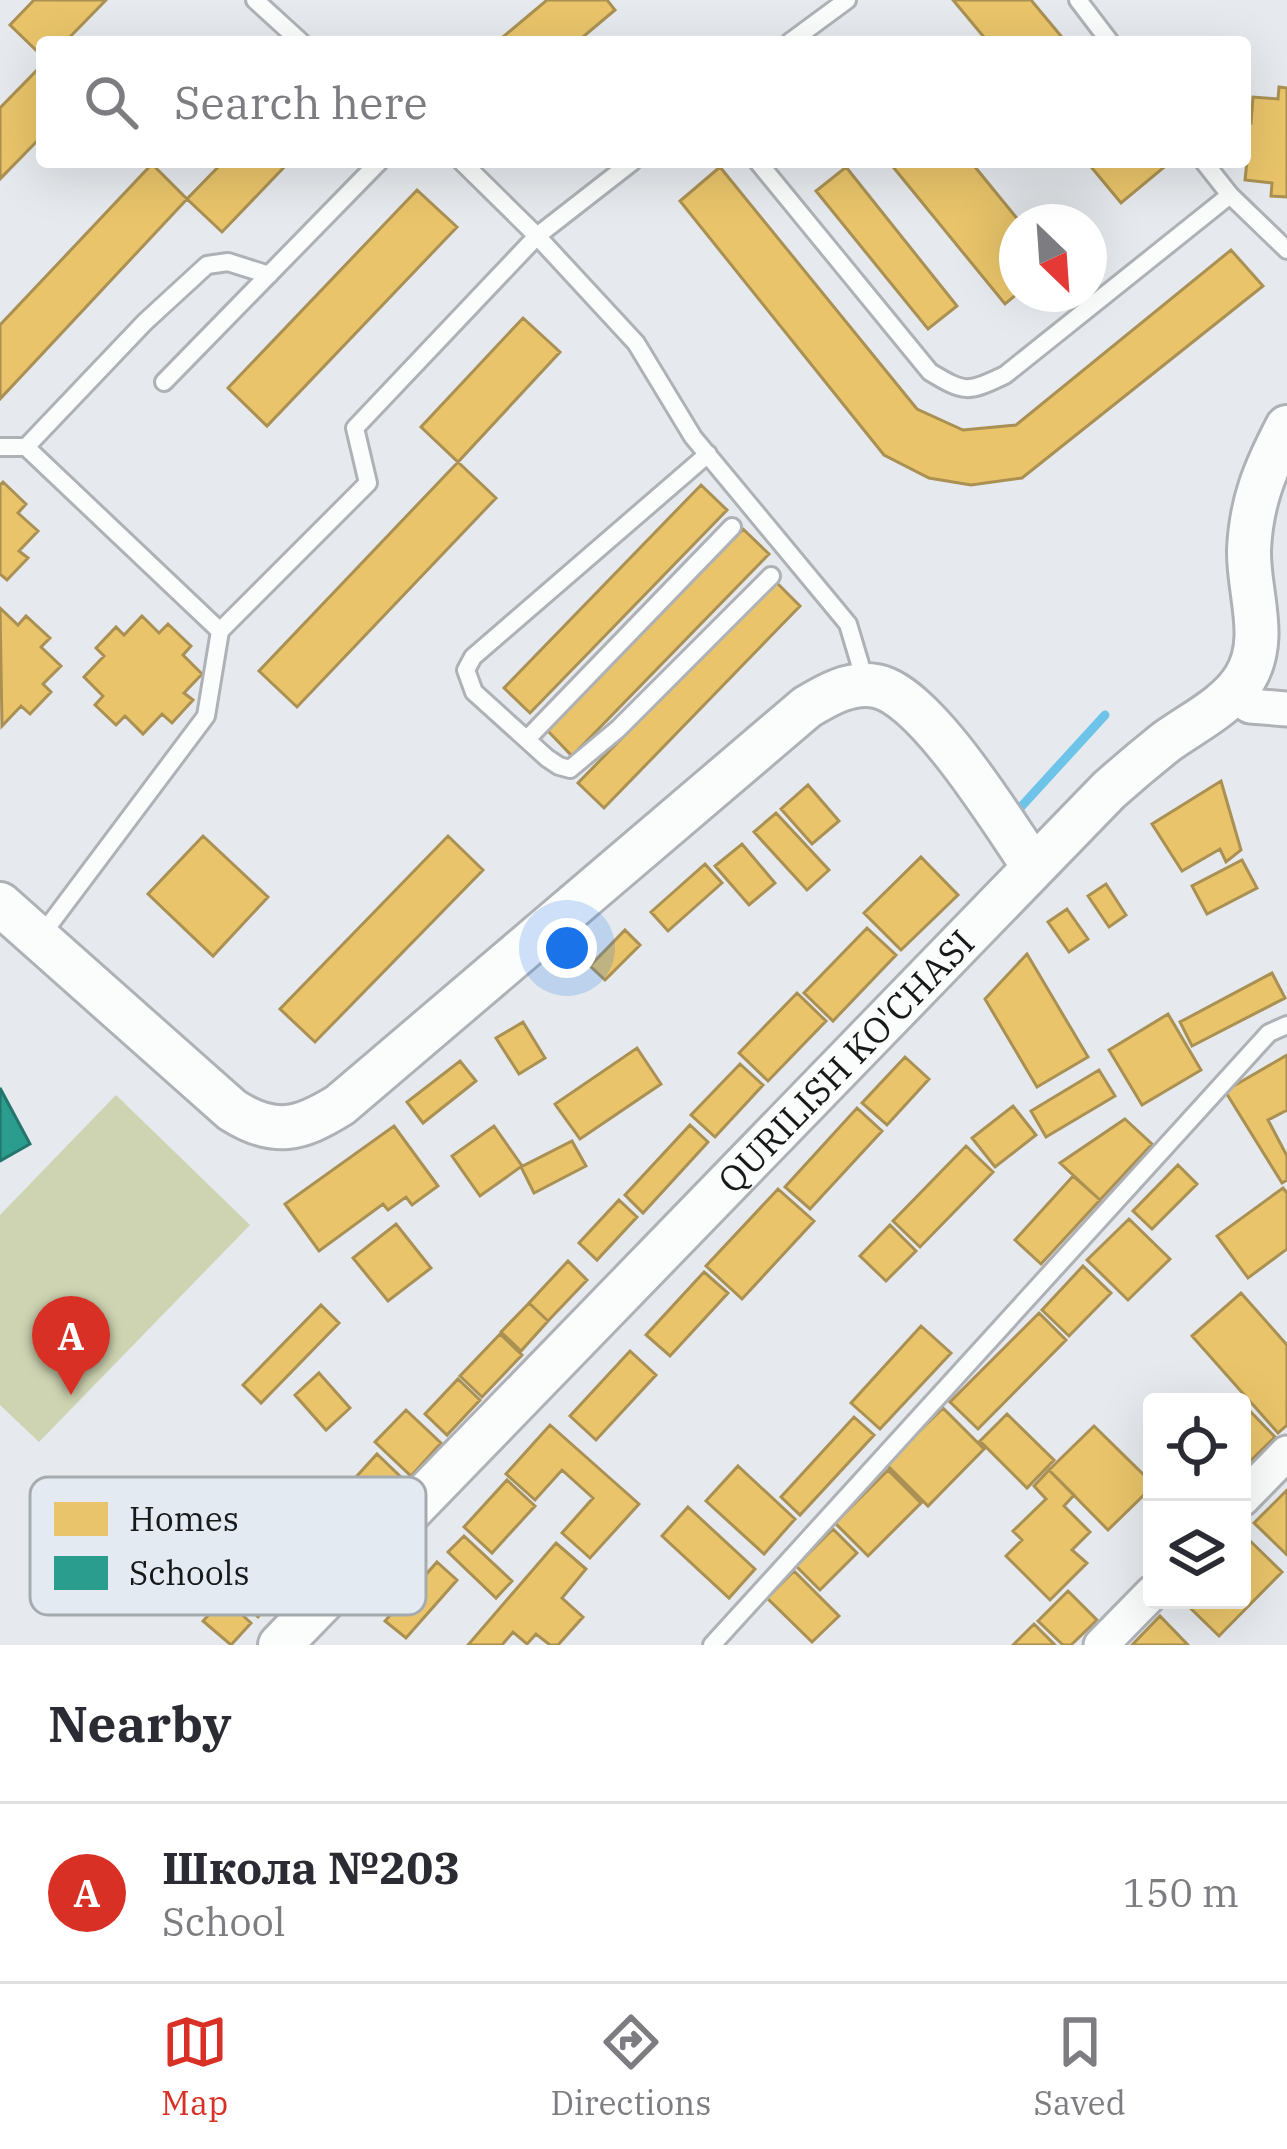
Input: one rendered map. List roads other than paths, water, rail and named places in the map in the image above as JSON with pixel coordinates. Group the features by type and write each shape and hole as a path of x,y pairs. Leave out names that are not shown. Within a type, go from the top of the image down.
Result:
{"street":[{"name":"QURILISH KO'CHASI","path":"426,1494 1034,866 1123,778 1232,694 1246,676 1256,649 1249,551 1256,495 1287,427"},
{"path":"0,904 232,1110 278,1129 319,1118 340,1105 806,707 835,692 867,685 901,697 948,746 1034,866"},
{"path":"1232,694 1250,706 1287,709"},
{"path":"1251,1490 1287,1453"},
{"path":"1101,1645 1143,1601"},
{"name":"QURILISH KO'CHASI","path":"280,1645 309,1615"}],"lane":[{"path":"256,0 295,36"},
{"path":"798,36 847,0"},
{"path":"1078,0 1105,36"},
{"path":"164,382 373,168"},
{"path":"468,168 636,343 693,437 848,624 867,685"},
{"path":"40,939 206,716 220,631 368,483 355,428 537,236 624,168"},
{"path":"763,168 930,372 957,388 977,388 1005,375 1230,195"},
{"path":"1209,168 1287,250"},
{"path":"0,448 26,447 145,322 207,265 228,262 269,275"},
{"path":"26,447 220,631"},
{"path":"708,454 472,656 466,670 474,692 547,758 570,769 618,729 771,576"},
{"path":"527,739 732,527"},
{"path":"712,1645 1269,1033 1287,1025"}],"waterway":[{"path":"1020,808 1105,715"}],"place":[{"name":"Школа №203","path":"71,1395"}]}
